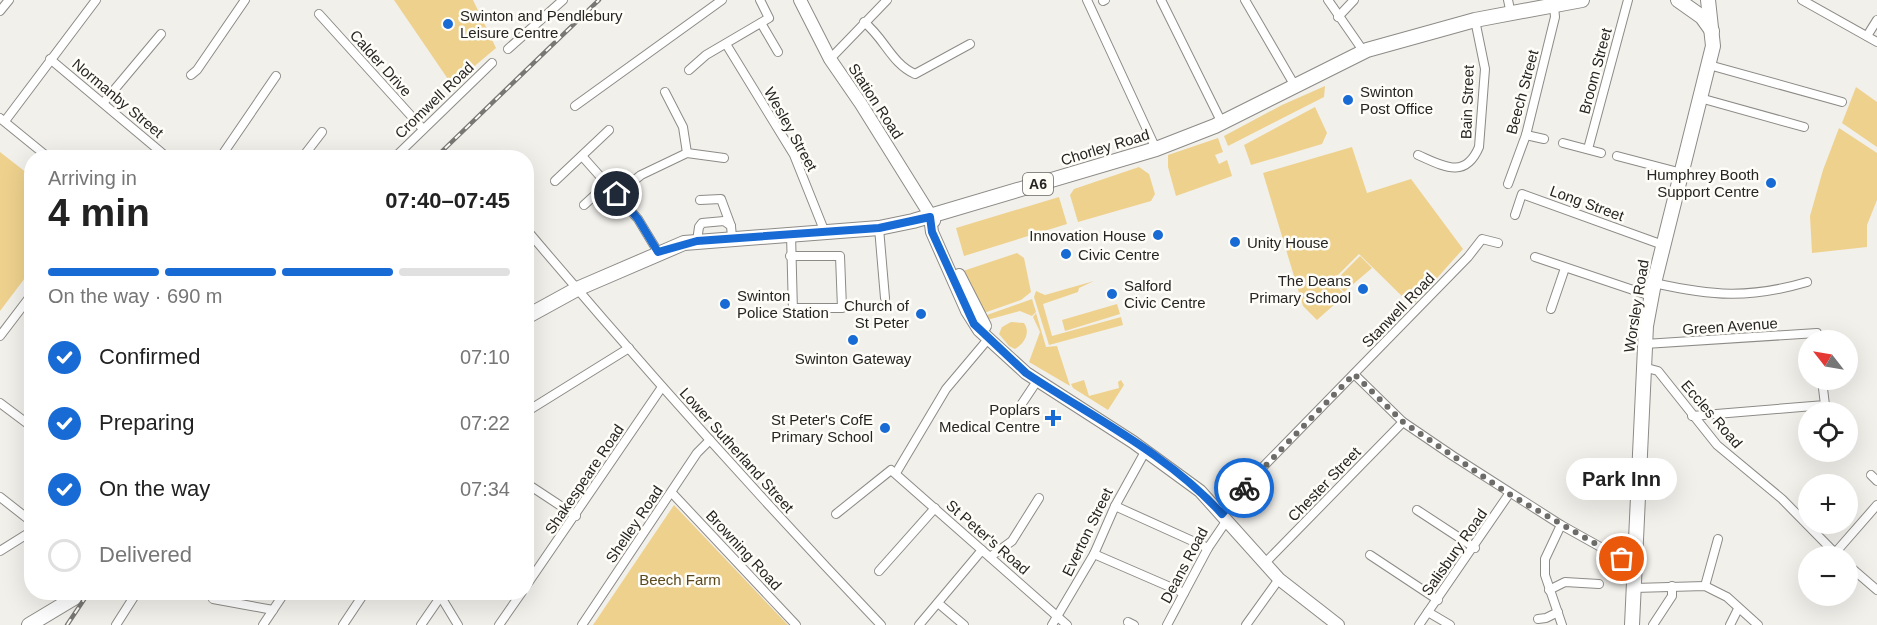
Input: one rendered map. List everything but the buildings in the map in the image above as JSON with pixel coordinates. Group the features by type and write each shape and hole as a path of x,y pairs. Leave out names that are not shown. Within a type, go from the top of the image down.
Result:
{"main road":[{"name":"Station Road","path":"800,0 830,59 861,104 930,217 932,232 974,324 1007,358 1037,381 1146,450 1200,491 1279,579 1338,625"},
{"name":"Chorley Road","path":"534,313 577,289 658,252 732,232 791,234 879,228 930,217 1156,149 1222,123 1364,52 1475,20 1509,7 1554,6 1582,0"},
{"path":"1678,0 1702,17 1714,35"},
{"name":"Worsley Road","path":"1632,625 1645,344 1663,245 1709,65 1714,35 1708,0"},
{"path":"29,625 68,600"}],"street":[{"path":"0,11 9,0"},
{"path":"39,150 2,119 96,0"},
{"path":"191,75 197,70 245,0"},
{"path":"508,49 563,0"},
{"path":"575,106 722,0"},
{"path":"689,70 700,59 769,18 760,0"},
{"path":"830,59 887,0"},
{"path":"1087,0 1156,149"},
{"path":"1161,0 1222,123"},
{"path":"1245,0 1295,86"},
{"path":"1328,0 1364,52"},
{"path":"1338,17 1354,0"},
{"name":"Broom Street","path":"1588,149 1628,0"},
{"path":"1802,0 1877,42"},
{"name":"Beech Street","path":"1508,184 1526,135 1555,17 1554,6"},
{"name":"Calder Drive","path":"319,14 423,129"},
{"name":"Bain Street","path":"1418,155 1450,169 1463,167 1476,155 1479,147 1485,69 1475,20"},
{"path":"1867,36 1877,20"},
{"path":"864,22 883,39 901,67 915,74 970,44"},
{"path":"760,23 778,52"},
{"path":"104,102 160,34"},
{"name":"Wesley Street","path":"726,44 794,155 824,230"},
{"name":"Normanby Street","path":"50,59 159,150"},
{"name":"Cromwell Road","path":"402,150 492,63"},
{"path":"1709,65 1842,102"},
{"path":"225,150 276,76"},
{"path":"665,92 683,127 687,153"},
{"path":"1700,98 1804,127"},
{"path":"555,181 609,130"},
{"path":"308,150 322,132"},
{"path":"1526,135 1544,139"},
{"path":"1563,143 1601,153"},
{"path":"617,194 641,175 687,153 724,158"},
{"path":"582,156 638,219 658,252"},
{"path":"1617,156 1682,173"},
{"path":"584,205 608,184"},
{"name":"Long Street","path":"1515,215 1522,194 1663,245"},
{"path":"700,200 721,199 732,232"},
{"path":"879,228 885,298"},
{"path":"790,256 840,256 842,308 793,310 790,256 791,234"},
{"name":"Lower Sutherland Street","path":"534,238 662,387 881,625"},
{"name":"Stanwell Road","path":"1224,517 1253,477 1468,257 1482,239 1498,243"},
{"path":"1534,257 1565,268 1653,290 1726,296 1771,292 1807,282"},
{"path":"1551,309 1565,268"},
{"path":"0,336 24,304"},
{"path":"836,514 893,471 946,389 987,336"},
{"name":"Green Avenue","path":"1645,344 1798,338"},
{"path":"534,407 629,348"},
{"name":"Eccles Road","path":"1643,367 1658,371 1692,416 1725,453 1782,499 1827,546"},
{"path":"1354,374 1403,422 1509,494 1622,559 1635,563"},
{"path":"1019,408 1037,381"},
{"name":"Shakespeare Road","path":"534,575 662,387"},
{"path":"1692,416 1825,405 1823,390"},
{"path":"0,403 24,421"},
{"name":"Chester Street","path":"1264,564 1403,422"},
{"name":"Shelley Road","path":"582,625 698,453 710,440"},
{"name":"Everton Street","path":"1052,625 1094,554 1115,506 1146,450"},
{"name":"St Peter's Road","path":"893,471 1067,625"},
{"path":"534,488 576,516"},
{"name":"Browning Road","path":"672,493 796,625"},
{"name":"Salisbury Road","path":"1419,625 1475,548 1509,494"},
{"path":"0,497 24,516"},
{"path":"990,557 1012,541 1039,498"},
{"path":"1843,546 1877,505"},
{"path":"1115,506 1208,548"},
{"path":"879,571 935,508"},
{"path":"1417,510 1475,548"},
{"name":"Deans Road","path":"1167,625 1224,517"},
{"path":"1561,525 1545,559 1549,590 1562,625"},
{"path":"0,551 24,536"},
{"path":"1705,586 1718,539"},
{"path":"919,625 982,550"},
{"path":"1094,554 1184,593"},
{"path":"1370,555 1438,600"},
{"path":"1858,574 1877,590"},
{"path":"1246,625 1279,579"},
{"path":"1549,590 1565,582 1599,584"},
{"path":"1653,625 1672,596 1672,586"},
{"path":"1634,588 1705,586 1727,597 1758,625"},
{"path":"116,625 132,600"},
{"path":"218,600 273,610"},
{"path":"263,625 280,600"},
{"path":"343,625 360,600"},
{"path":"421,625 436,600"},
{"path":"443,600 458,625"},
{"path":"499,625 516,600"},
{"path":"935,606 964,625"},
{"path":"1730,625 1738,609"},
{"path":"1428,612 1450,625"},
{"path":"1538,619 1558,612"}],"green space":[{"name":"Swinton and Pendlebury Leisure Centre","path":"394,0 473,0 496,48 452,85"},
{"path":"1325,86 1324,97 1228,146 1224,136 1282,105"},
{"path":"1856,87 1877,102 1877,147 1842,123"},
{"path":"1315,107 1327,133 1322,144 1251,165 1244,145"},
{"path":"1839,128 1877,153 1877,200 1867,225 1867,247 1812,253 1810,216 1823,170"},
{"path":"1218,138 1223,152 1215,155 1219,164 1227,160 1232,176 1176,196 1168,167 1168,155"},
{"name":"The Deans Primary School","path":"1352,147 1367,193 1411,179 1463,249 1412,306 1359,254 1332,281 1345,295 1317,320 1303,306 1263,173"},
{"path":"0,152 24,171 24,279 0,311"},
{"path":"1139,167 1149,174 1155,194 1151,201 1078,222 1070,195 1074,189"},
{"path":"1059,197 1067,224 964,256 956,228"},
{"path":"1017,253 1024,258 1031,292 1021,300 981,314 963,271"},
{"path":"1360,256 1372,268 1344,292 1334,282"},
{"path":"1094,281 1079,288 1078,292 1043,304 1052,336 1121,317 1123,325 1049,345 1034,297 1036,291 1045,295"},
{"path":"1032,299 1036,312 1032,316 1020,311 987,320 984,316"},
{"path":"1117,304 1120,314 1065,331 1062,320"},
{"path":"1036,313 1046,347 1057,346 1070,386 1029,362 1040,332 1033,317"},
{"path":"1011,322 1024,323 1027,331 1024,341 1015,349 1009,346 999,334 1002,327"},
{"path":"1084,380 1089,396 1119,388 1118,382 1121,380 1124,385 1108,410 1073,388 1071,384"},
{"name":"Beech Farm","path":"674,505 788,625 593,625"}],"railway":[{"path":"443,150 599,0"},
{"path":"67,625 84,600"}],"way so far":[{"path":"1244,488 1354,374 1403,422 1509,494 1622,559"}],"place":[{"name":"Swinton and Pendlebury Leisure Centre","path":"448,24"},
{"name":"Swinton Post Office","path":"1348,100"},
{"name":"Humphrey Booth Support Centre","path":"1771,183"},
{"name":"Innovation House","path":"1158,235"},
{"name":"Unity House","path":"1235,242"},
{"name":"Civic Centre","path":"1066,254"},
{"name":"The Deans Primary School","path":"1363,289"},
{"name":"Salford Civic Centre","path":"1112,294"},
{"name":"Swinton Police Station","path":"725,304"},
{"name":"Church of St Peter","path":"921,314"},
{"name":"Swinton Gateway","path":"853,340"},
{"name":"Poplars Medical Centre","path":"1053,418"},
{"name":"St Peter's CofE Primary School","path":"885,428"},
{"name":"Park Inn","path":"1622,559"}],"route":[{"path":"617,194 638,219 658,252 669,247 697,241 824,230 879,228 930,217 932,232 974,324 986,333 1007,358 1026,373 1146,450 1200,491 1222,514 1244,488"}]}
